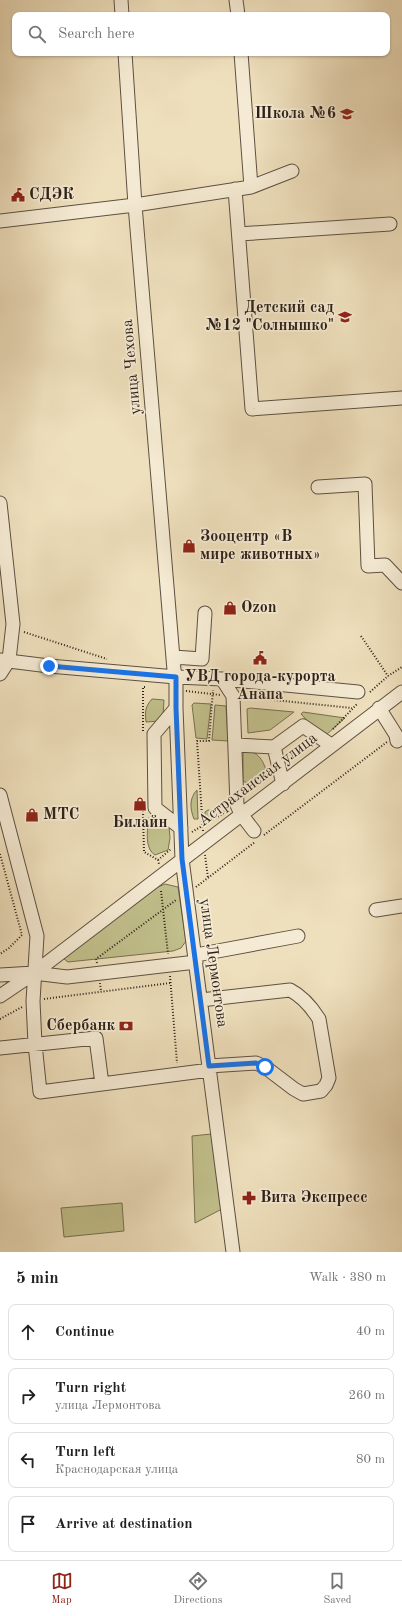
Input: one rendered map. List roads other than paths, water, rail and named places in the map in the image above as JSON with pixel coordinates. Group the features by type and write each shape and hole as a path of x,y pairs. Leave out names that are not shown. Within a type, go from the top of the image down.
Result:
{"street":[{"path":"121,0 122,12"},
{"path":"236,0 238,12"},
{"name":"улица Чехова","path":"125,56 135,206 174,670 176,677"},
{"path":"240,56 251,187"},
{"path":"0,221 135,206 251,187 292,170"},
{"path":"235,189 252,409 402,398"},
{"path":"239,234 390,224"},
{"path":"318,487 365,484 368,566 385,565 402,583"},
{"path":"0,503 13,624 12,634 0,674"},
{"path":"173,657 202,659 205,613"},
{"path":"5,660 49,666 176,677 218,679 361,696"},
{"name":"улица Лермонтова","path":"176,677 182,859 233,1252"},
{"path":"218,679 233,696 239,809 254,831"},
{"name":"Астраханская улица","path":"0,996 34,973 204,842 239,809 283,784 327,742 402,692"},
{"path":"176,708 154,734 154,808 181,828"},
{"path":"379,708 396,738"},
{"path":"236,744 274,746 303,726 327,742"},
{"path":"274,746 283,784"},
{"path":"0,796 37,936 33,1001 35,1044 40,1092 178,1074 209,1068 256,1063 265,1067 303,1094 321,1091 326,1085 329,1078 319,1019 314,1011 296,993 290,990 201,1000"},
{"path":"376,910 402,906"},
{"path":"0,975 34,973 68,977 170,965 298,936"},
{"path":"0,1048 96,1038 102,1084"}],"place":[{"name":"Школа №6","path":"347,114"},
{"name":"СДЭК","path":"18,195"},
{"name":"Детский сад №12 \"Солнышко\"","path":"345,317"},
{"name":"Зооцентр «В мире животных»","path":"189,546"},
{"name":"Ozon","path":"230,608"},
{"name":"УВД города-курорта Анапа","path":"260,658"},
{"name":"Билайн","path":"140,804"},
{"name":"МТС","path":"32,815"},
{"name":"Сбербанк","path":"126,1026"},
{"name":"Вита Экспресс","path":"249,1198"}]}
